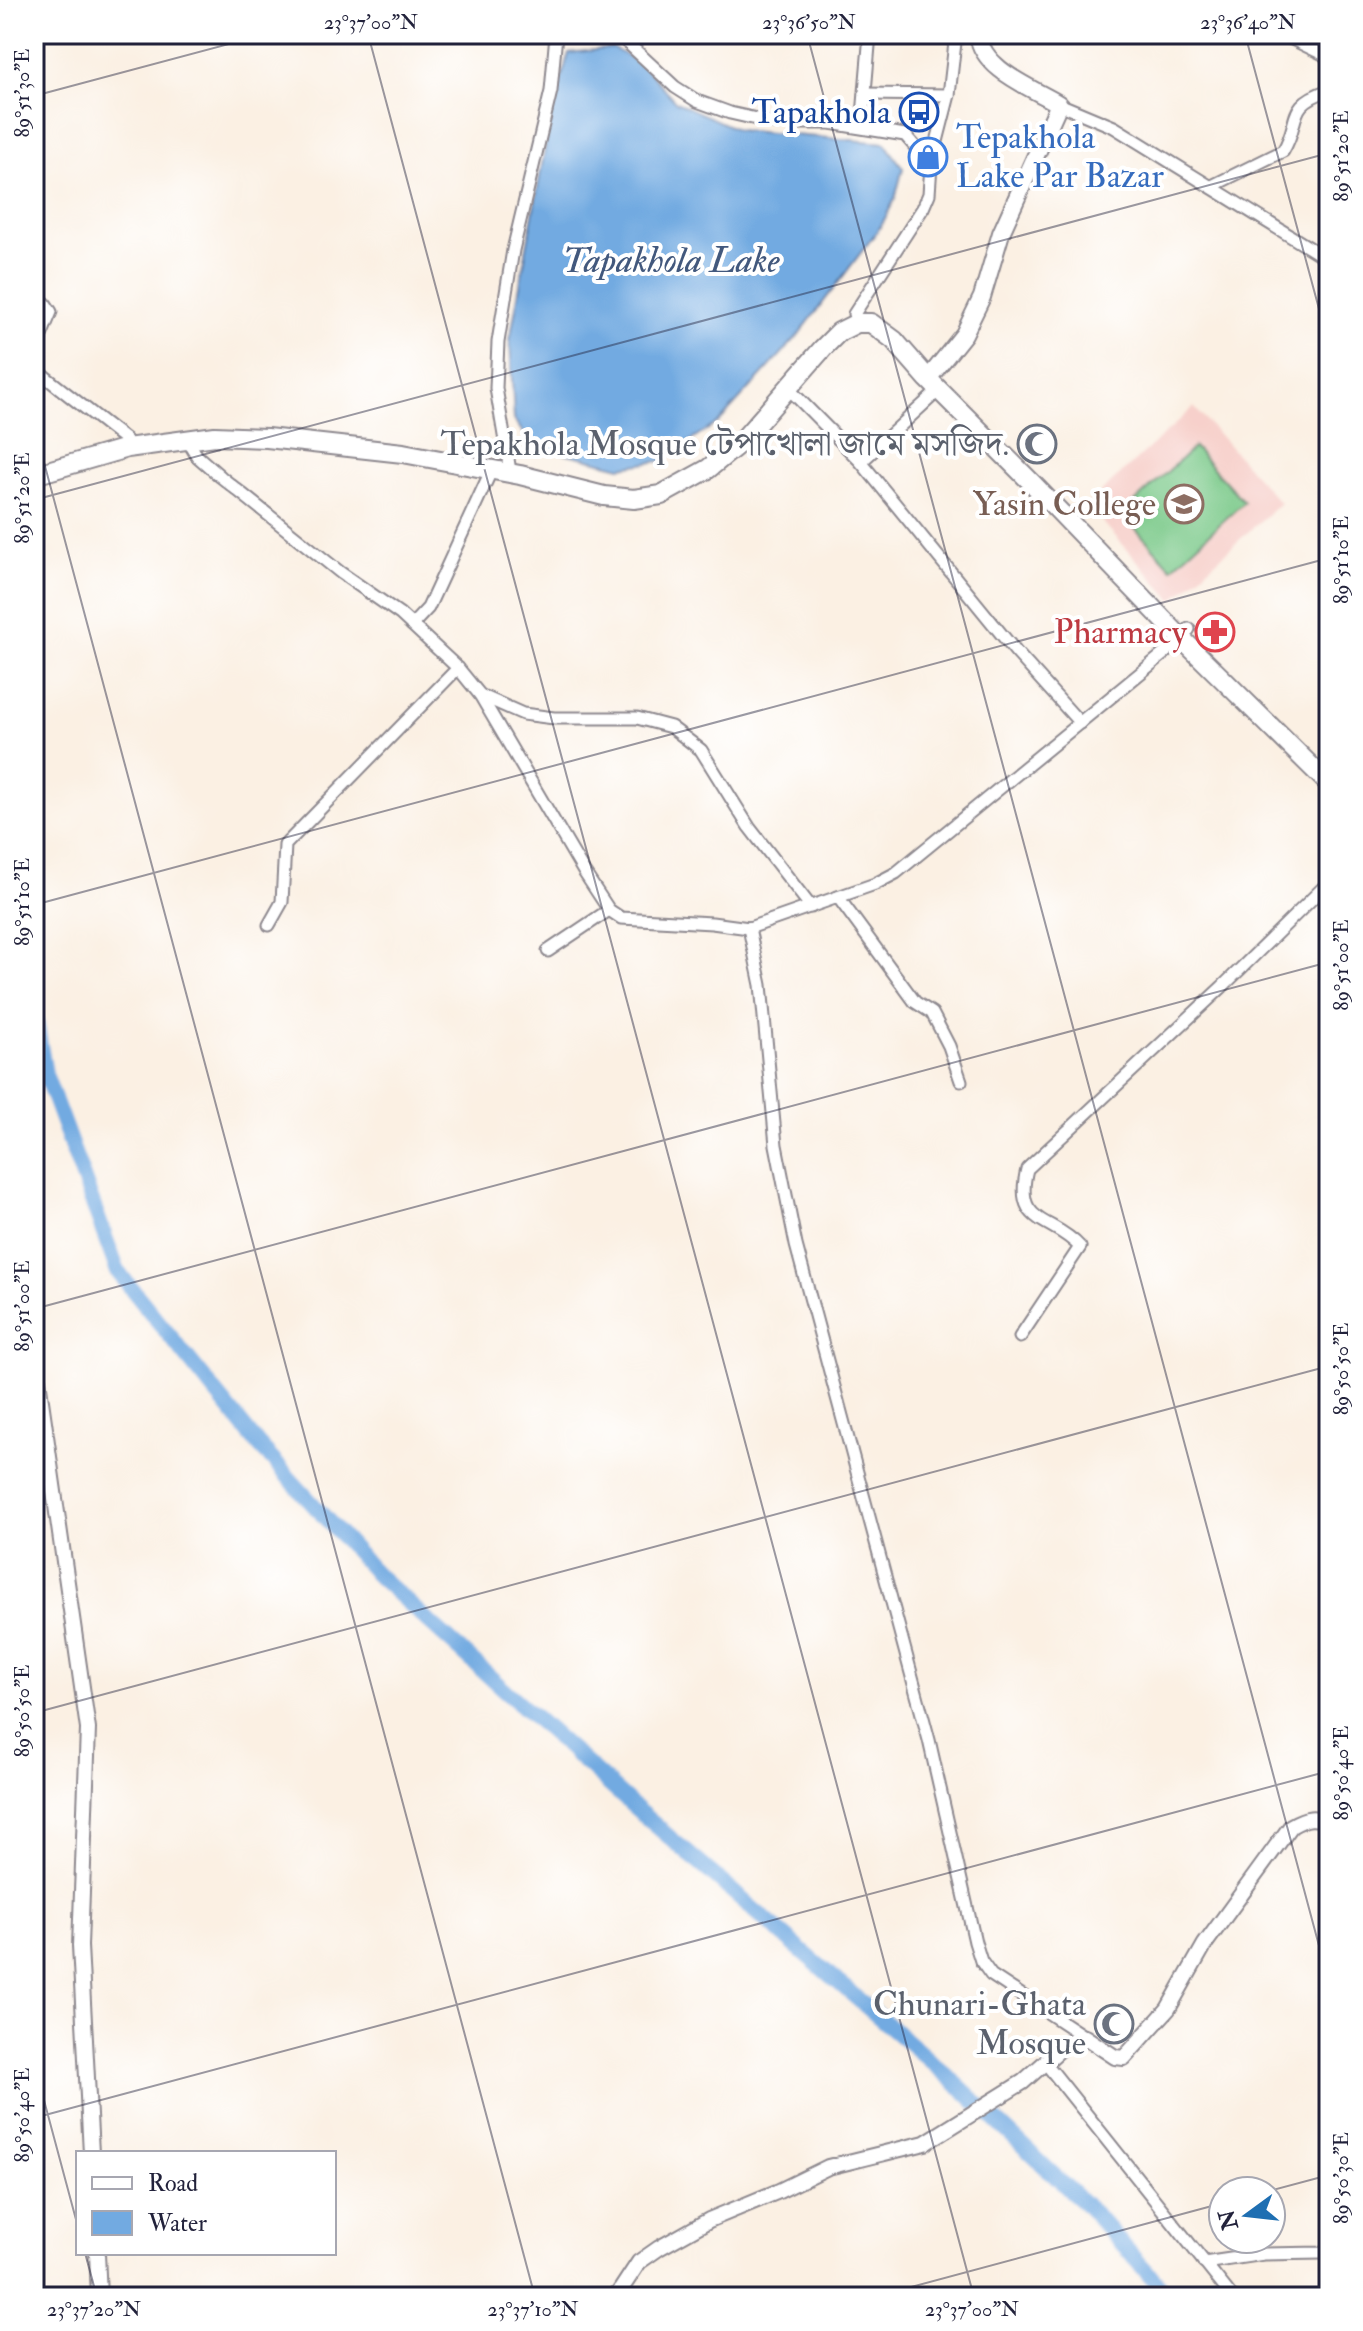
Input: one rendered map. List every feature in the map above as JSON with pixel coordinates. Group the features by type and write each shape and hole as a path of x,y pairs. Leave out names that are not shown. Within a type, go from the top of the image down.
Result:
{"highway":[{"path":"706,466 817,342 834,326 854,314 875,314 899,334 934,380"},
{"path":"34,466 126,440 177,430 215,428 330,440 605,488 634,491 658,487 706,466 741,442 839,332 863,322 871,323 894,340 1035,479 1257,705 1329,769"},
{"path":"34,475 127,448 186,438 330,440"},
{"path":"1257,705 1329,784"}],"main road":[{"path":"934,380 964,334 982,297 1001,233 1059,104 995,65 985,56 978,34"}],"street":[{"path":"412,625 428,608 493,467 498,342 513,250 551,91 556,34"},
{"path":"618,34 675,87 697,101 730,113 774,123 830,123 905,135 931,165"},
{"path":"862,127 870,34"},
{"path":"854,314 929,194 931,165 949,95 956,34"},
{"path":"1288,34 1329,60"},
{"path":"1212,186 1283,151 1297,108 1313,95 1329,90"},
{"path":"865,94 949,95"},
{"path":"1059,104 1114,127 1329,260"},
{"path":"34,296 45,303 51,312 34,353"},
{"path":"34,368 126,440"},
{"path":"861,462 934,380"},
{"path":"788,388 861,462 1016,652 1080,723"},
{"path":"186,438 197,456 221,477 341,573 400,614 458,668 480,695 540,801 609,910 621,918 749,928 875,884 896,873 1185,634"},
{"path":"269,925 282,902 285,845 458,668"},
{"path":"480,695 523,714 554,718 637,718 671,727 701,750 749,827 811,907"},
{"path":"1020,1337 1080,1247 1031,1213 1023,1188 1027,1169 1211,998 1329,882"},
{"path":"838,897 915,1002 932,1013 949,1046 961,1081"},
{"path":"548,951 609,910"},
{"path":"749,928 761,985 776,1145 796,1245 929,1740 981,1961 991,1975 1115,2057 1124,2058 1168,2009 1205,1944 1291,1826 1304,1819 1315,1818 1329,1825"},
{"path":"34,1352 88,1729 80,1946 91,2151"},
{"path":"616,2297 639,2262 709,2220 828,2167 925,2143 1023,2082 1068,2042 1085,2037"},
{"path":"1044,2061 1232,2297"},
{"path":"1204,2263 1264,2254 1322,2253 1329,2250"},
{"path":"97,2255 99,2297"}],"shaded area":[{"name":"Yasin College","path":"1194,407 1280,503 1173,600 1087,505"},
{"path":"34,1647 44,1780 34,1784"}],"green space":[{"path":"1194,447 1244,502 1172,568 1122,514"}],"water":[{"name":"Tapakhola Lake","path":"613,48 642,65 676,102 738,130 885,143 903,168 895,199 881,226 797,337 719,422 660,461 621,467 532,445 514,420 510,340 552,110 569,53"}],"waterway":[{"path":"34,1011 45,1074 118,1272 252,1437 378,1576 633,1806 958,2085 1090,2209 1170,2297"}],"place":[{"name":"Tapakhola","path":"919,112"},
{"name":"Tepakhola Lake Par Bazar","path":"928,157"},
{"name":"Tepakhola Mosque টেপাখোলা জামে মসজিদ.","path":"1037,444"},
{"name":"Yasin College","path":"1184,504"},
{"name":"Pharmacy","path":"1215,632"},
{"name":"Chunari-Ghata Mosque","path":"1114,2024"}]}
